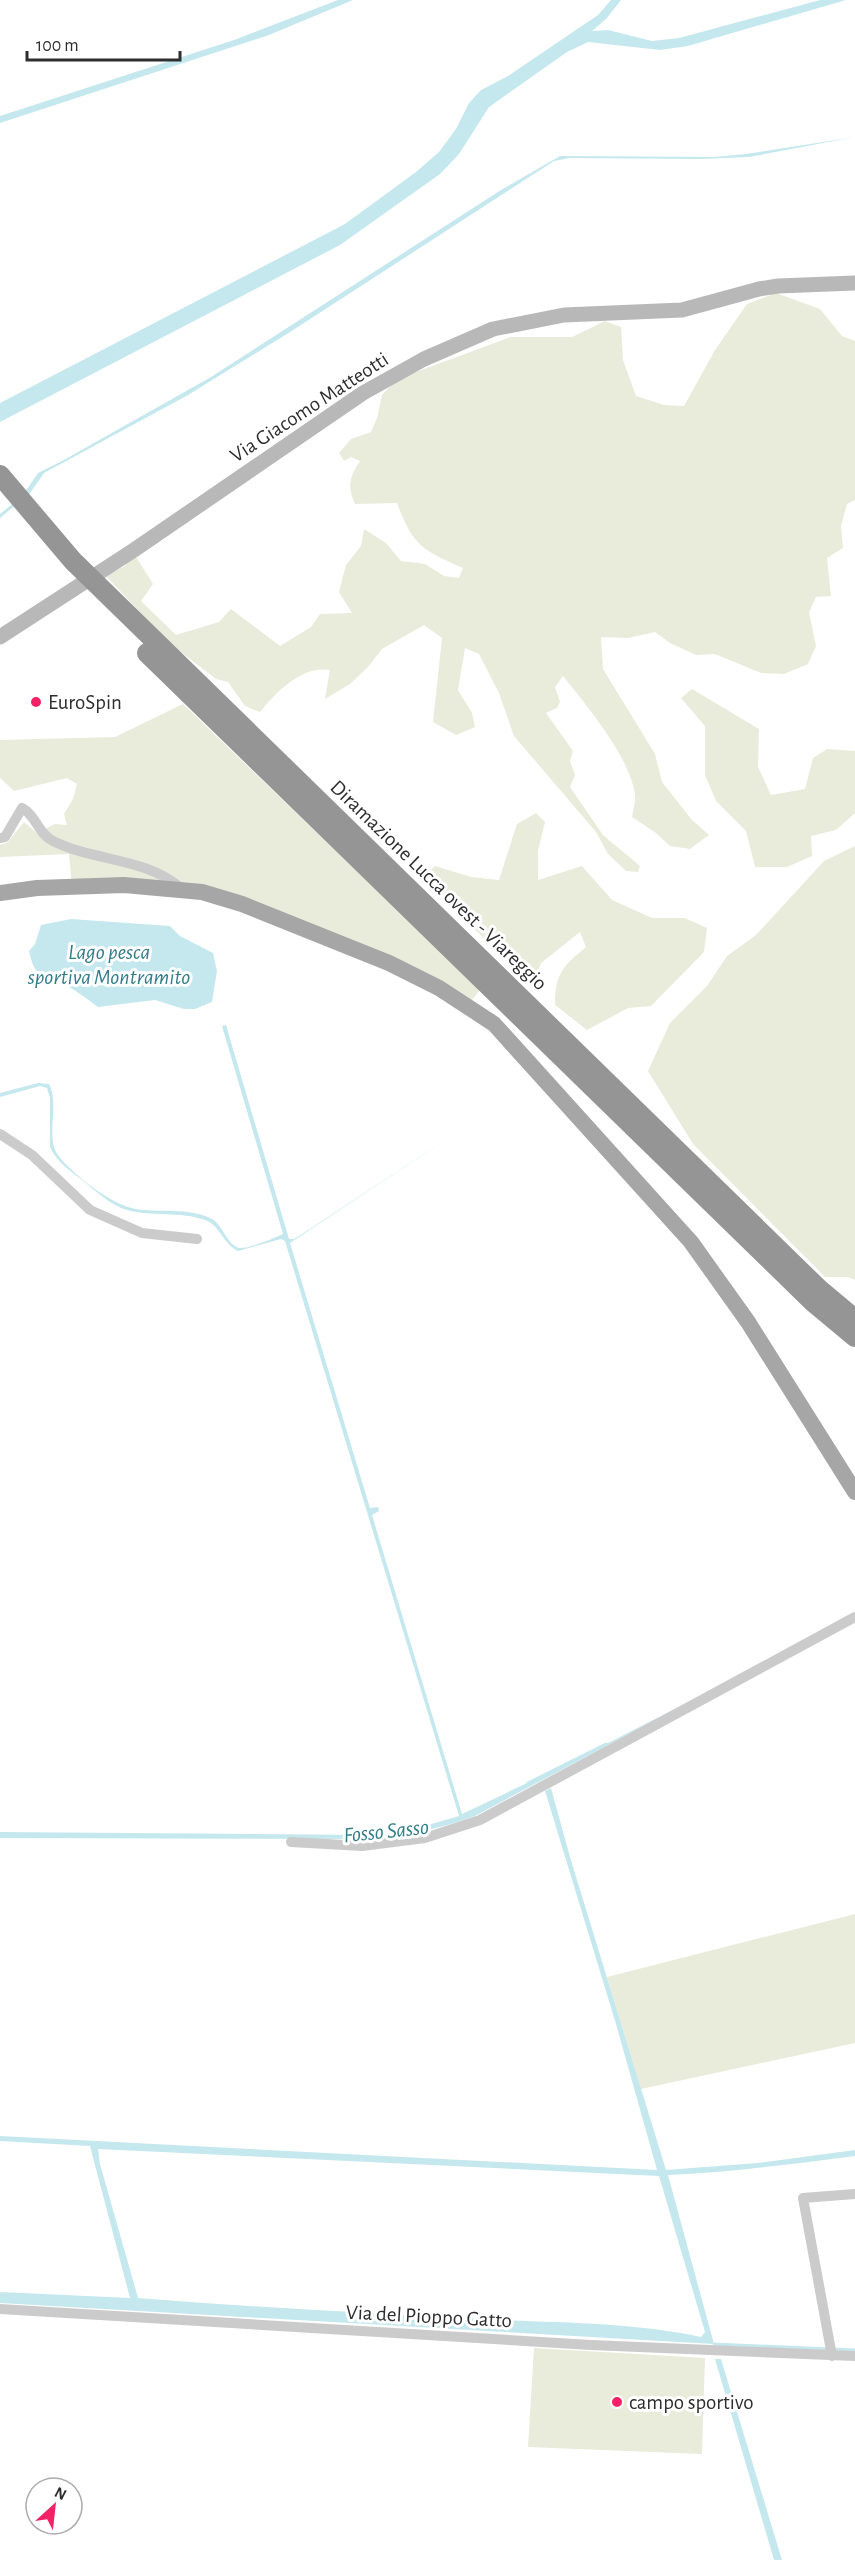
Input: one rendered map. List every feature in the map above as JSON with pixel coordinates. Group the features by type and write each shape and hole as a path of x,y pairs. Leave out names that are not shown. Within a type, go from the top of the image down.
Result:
{"highway":[{"name":"Diramazione Lucca ovest - Viareggio","path":"0,475 73,561 366,867 816,1296 855,1319"},
{"name":"Diramazione Lucca ovest - Viareggio","path":"0,497 64,571 264,760 388,869 855,1337"}],"main road":[{"name":"Via Giacomo Matteotti","path":"0,637 135,550 363,393 424,359 493,329 564,315 682,310 778,286 855,283"},
{"path":"0,893 37,888 124,885 202,892 242,904 389,963 439,988 494,1024 691,1242 748,1322 855,1492"}],"street":[{"path":"0,838 5,837 22,808 30,812 37,825 51,840 90,856 143,867 168,877 183,890"},
{"path":"0,1134 32,1155 90,1210 142,1233 197,1239"},
{"path":"291,1842 362,1846 425,1838 480,1820 855,1617"},
{"path":"832,2356 803,2198 855,2194"},
{"name":"Via del Pioppo Gatto","path":"0,2309 591,2345 855,2356"}],"green space":[{"path":"776,293 820,309 842,336 855,341 855,500 847,504 841,526 843,548 827,558 831,596 816,597 809,612 816,646 808,664 784,674 761,673 715,654 696,655 670,643 655,632 628,638 601,637 603,669 655,754 662,782 692,820 709,835 690,849 670,846 656,833 632,817 635,794 625,764 606,732 563,676 555,687 560,702 557,708 546,713 573,751 570,761 575,775 570,787 603,835 640,866 638,872 626,871 608,854 596,832 514,736 499,693 479,654 465,648 458,690 472,713 475,727 456,735 433,722 442,638 424,625 382,649 368,667 350,684 325,699 330,670 320,670 300,676 290,682 260,712 245,706 228,682 216,679 168,642 106,576 125,566 133,552 153,584 141,601 176,635 219,622 231,609 280,646 311,627 320,614 352,613 339,592 346,565 361,546 364,529 386,543 401,561 425,564 444,576 459,578 463,568 428,551 421,545 408,529 397,503 355,504 352,498 350,482 360,461 351,457 344,461 339,453 351,439 371,432 382,395 397,379 511,337 572,337 605,321 621,327 623,360 636,396 664,405 684,406 715,350 747,304"},
{"path":"692,689 759,729 758,767 771,795 805,789 813,758 827,749 855,751 855,813 836,830 811,836 812,856 787,867 755,867 746,831 716,801 705,775 705,726 681,698"},
{"path":"183,704 480,990 467,1006 242,904 72,887 69,854 0,857 0,845 8,842 24,822 47,842 47,828 55,824 67,825 64,814 73,799 77,784 67,778 14,791 0,778 0,740 115,737"},
{"path":"536,813 545,822 538,851 538,880 582,866 612,900 652,918 685,918 707,928 704,952 651,1006 628,1008 587,1030 555,1005 558,978 571,960 586,947 580,932 541,963 533,985 422,879 435,866 471,877 499,880 517,824"},
{"path":"855,846 855,1280 848,1277 825,1277 693,1144 648,1071 670,1023 707,986 727,956 756,935 824,861"},
{"path":"855,1914 855,2043 641,2089 607,1977"},
{"name":"campo sportivo","path":"534,2348 705,2358 702,2454 528,2447"}],"water":[{"path":"338,0 353,0 269,35 0,123 0,116 234,40"},
{"path":"611,0 621,0 606,19 592,31 608,30 652,41 679,38 820,0 846,0 688,46 660,50 588,42 567,52 489,107 459,154 440,174 340,245 0,422 0,403 345,224 416,172 439,152 456,129 469,103 481,90 508,76 598,15"},
{"path":"855,137 749,157 570,158 554,161 287,334 188,395 44,473 30,493 0,518 0,514 23,495 38,473 211,377 501,190 560,156 714,157"},
{"name":"Lago pesca sportiva Montramito","path":"71,919 170,926 180,936 213,953 217,971 212,1002 195,1009 184,1009 155,1000 98,1007 69,987 41,975 34,967 29,951 35,944 41,925"},
{"path":"226,1025 289,1239 294,1239 313,1227 465,1127 290,1243 370,1508 378,1507 379,1511 372,1515 462,1814 565,1765 694,1699 475,1816 420,1831 364,1839 0,1838 0,1832 371,1835 414,1829 459,1816 285,1241 281,1239 238,1251 210,1222 205,1220 195,1217 137,1212 115,1205 68,1169 50,1147 50,1098 47,1088 40,1086 0,1097 0,1093 38,1083 49,1084 53,1101 54,1148 64,1163 83,1180 105,1196 127,1207 203,1215 216,1222 228,1240 236,1246 244,1248 255,1245 283,1234 222,1026"},
{"path":"551,1788 666,2170 758,2163 855,2150 855,2156 739,2170 668,2175 714,2344 0,2303 0,2292 130,2298 90,2146 0,2141 0,2136 657,2170 616,2024 545,1791","holes":["98,2149 659,2176 705,2332 701,2337 677,2332 602,2324 229,2305 138,2298 100,2164"]},
{"path":"715,2359 721,2359 782,2560 774,2560"}],"waterway":[{"name":"Fosso Sasso","path":"528,1783 606,1744"},
{"path":"714,2344 855,2350"}],"place":[{"name":"EuroSpin","path":"36,702"},
{"name":"campo sportivo","path":"617,2402"}]}
